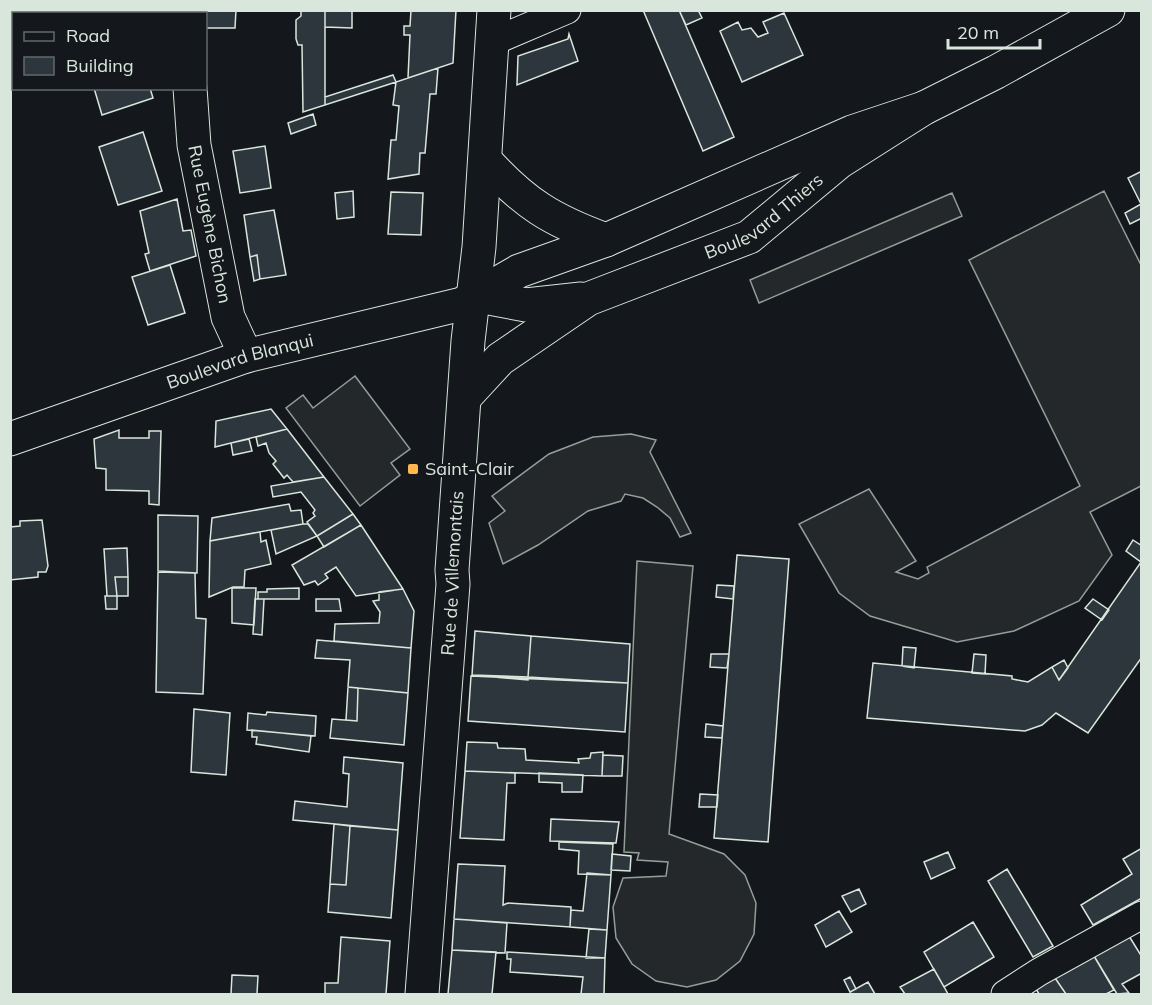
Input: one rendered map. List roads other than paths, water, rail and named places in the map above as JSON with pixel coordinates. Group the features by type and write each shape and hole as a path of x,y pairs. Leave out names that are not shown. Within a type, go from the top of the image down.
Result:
{"main road":[{"name":"Boulevard Thiers","path":"465,397 500,359 588,299 749,237 839,162 924,108 996,72 1108,10"},
{"name":"Rue de Villemontais","path":"422,994 465,397 485,160 493,26"},
{"name":"Rue Eugène Bichon","path":"190,90 194,146 228,317 246,356"},
{"name":"Boulevard Thiers","path":"473,296 519,271 606,240 852,132 924,108"},
{"path":"485,160 515,193 542,212 573,228 606,240"},
{"name":"Boulevard Thiers","path":"473,296 526,305 588,299"},
{"name":"Boulevard Blanqui","path":"10,439 246,356 462,304 473,296"}],"street":[{"path":"493,26 567,10"},
{"path":"1005,994 1039,972 1142,915"}],"place":[{"name":"Saint-Clair","path":"413,469"}]}
